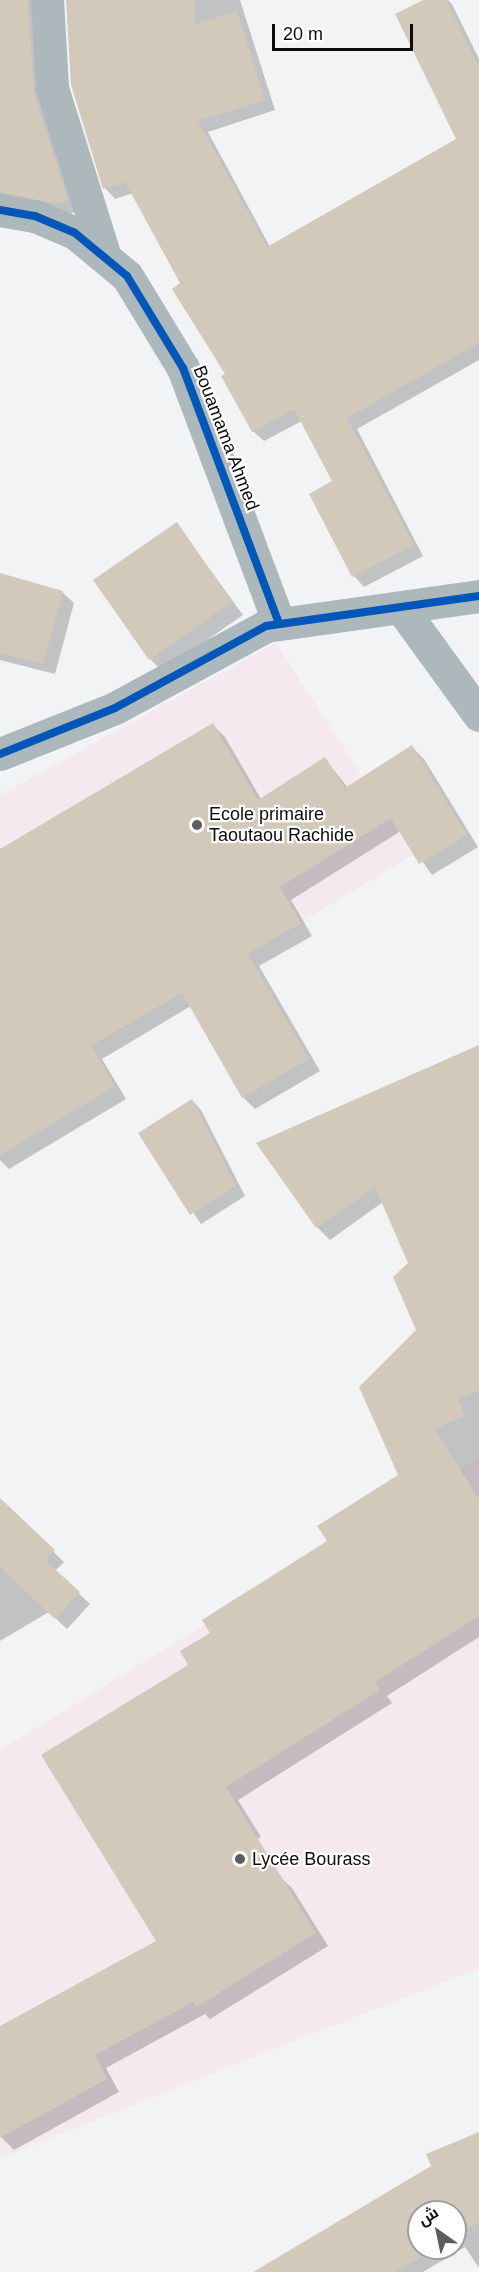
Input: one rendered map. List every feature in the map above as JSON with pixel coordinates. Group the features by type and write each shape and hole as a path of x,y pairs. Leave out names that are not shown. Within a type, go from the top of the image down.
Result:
{"street":[{"path":"47,0 52,88 105,254"},
{"name":"Bouamama Ahmed","path":"0,210 35,216 75,233 105,254 127,276 183,368 279,623"},
{"path":"0,754 115,708 266,626 402,609 479,596"},
{"path":"402,609 479,715"}],"shaded area":[{"name":"Ecole primaire Taoutaou Rachide","path":"276,643 413,855 101,1042 25,1064 0,1021 0,795"},
{"name":"Lycée Bourass","path":"479,1457 479,1968 0,2158 0,1750"}],"building":[{"path":"0,0 28,0 34,93 68,200 55,204 0,192"},
{"path":"66,0 194,0 195,24 237,11 265,100 198,121 267,247 456,139 395,14 423,0 446,0 479,68 479,343 347,418 414,545 352,577 309,494 332,481 294,409 252,432 221,376 225,374 172,289 180,283 125,182 103,189 71,85"},
{"path":"177,522 232,602 149,660 93,580"},
{"path":"0,573 63,591 43,664 0,653"},
{"name":"Ecole primaire Taoutaou Rachide","path":"213,723 258,800 325,757 345,788 412,745 467,835 419,864 391,818 280,887 301,923 248,954 309,1059 242,1098 182,993 91,1046 115,1086 0,1155 0,849"},
{"path":"479,1045 479,1390 458,1399 465,1416 434,1429 479,1499 479,1616 375,1682 380,1690 226,1787 316,1933 196,2007 193,2002 95,2055 107,2079 0,2138 0,2026 156,1941 41,1755 188,1665 180,1651 210,1633 202,1620 327,1541 317,1526 398,1475 359,1387 416,1330 393,1277 408,1263 375,1187 316,1228 256,1143"},
{"path":"192,1099 236,1186 190,1215 138,1133"},
{"path":"0,1498 55,1550 45,1560 80,1592 55,1619 0,1567"},
{"path":"479,2132 479,2222 467,2229 467,2200 407,2200 407,2260 416,2260 395,2272 253,2272 431,2166 426,2154"}],"cycle path":[{"path":"0,210 35,216 75,233 127,276 183,368 279,623"},
{"path":"0,754 115,708 266,626 479,596"}],"place":[{"name":"Ecole primaire Taoutaou Rachide","path":"197,825"},
{"name":"Lycée Bourass","path":"240,1859"}]}
